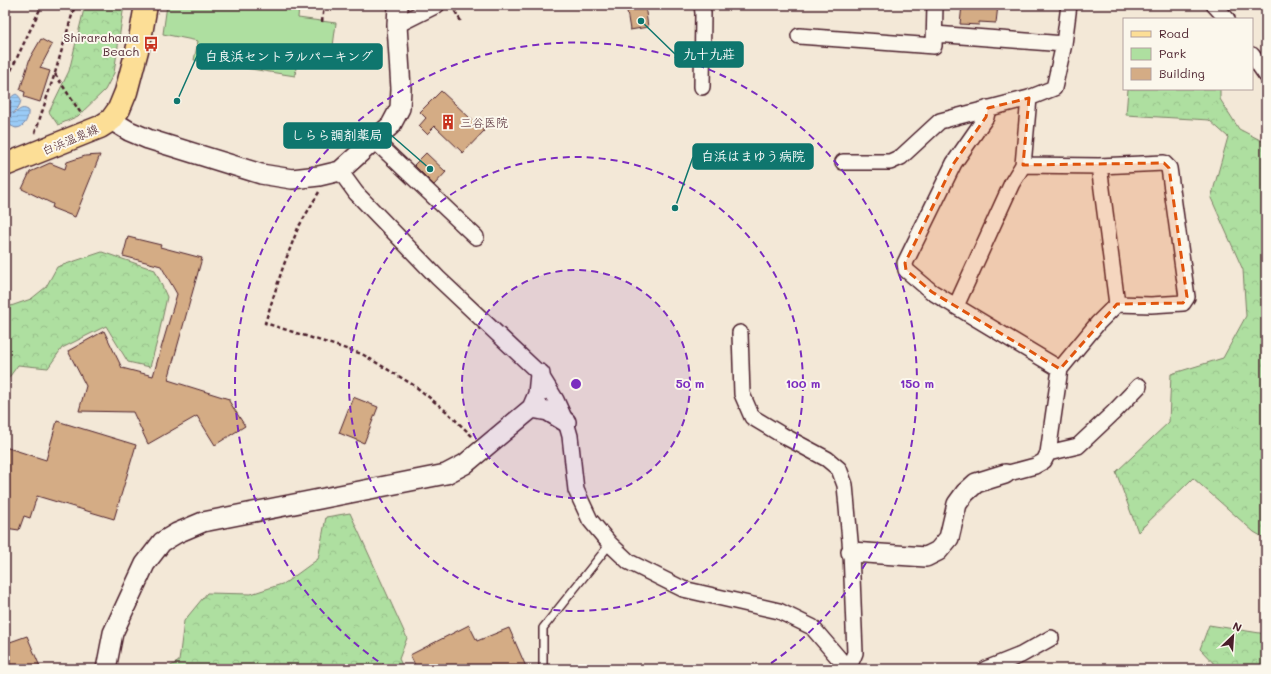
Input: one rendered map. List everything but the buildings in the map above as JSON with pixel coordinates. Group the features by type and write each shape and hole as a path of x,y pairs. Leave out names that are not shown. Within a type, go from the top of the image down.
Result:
{"main road":[{"name":"白浜温泉線","path":"5,165 100,127 111,120 119,108 130,80 146,5"}],"street":[{"path":"111,120 129,131 148,139 262,174 292,179 319,176 340,171 392,125 400,108 401,89 397,25 398,5"},
{"path":"397,25 437,5"},
{"path":"702,5 702,87"},
{"path":"799,36 934,46 935,5"},
{"path":"843,162 890,162 901,157 940,121 1028,98 1054,88 1064,44 1069,5"},
{"path":"1214,5 1226,18"},
{"path":"935,34 1064,44"},
{"path":"1253,56 1266,75"},
{"path":"956,306 1012,183 1023,165 1028,98"},
{"path":"988,108 986,117 954,163 905,263 906,270 932,292 1060,369"},
{"path":"376,140 476,237"},
{"path":"851,552 926,557 938,551 949,538 957,504 965,493 976,483 1035,466 1044,461 1048,453 1060,369 1098,323 1117,304 1151,305 1183,303 1187,297 1169,168 1164,163 1100,166 1023,165"},
{"path":"1100,166 1117,304"},
{"path":"340,171 356,193 438,278 540,374 556,400 566,422 570,436 576,490 590,520 610,544 629,562 683,589 779,611 812,627 848,669 854,653 851,552 845,485 839,469 827,459 752,417 742,394 740,333"},
{"path":"106,669 113,634 145,564 162,542 177,533 203,522 446,474 466,464 532,408 538,394 540,374"},
{"path":"1048,453 1078,446 1139,386"},
{"path":"532,408 548,411 566,422"},
{"path":"986,669 1021,655 1050,638"}],"lane":[{"path":"543,669 543,628 610,544"}],"path":[{"path":"5,83 42,5"},
{"path":"34,139 75,5"},
{"path":"322,22 324,5"},
{"path":"454,5 453,8 462,23"},
{"path":"55,73 83,117"},
{"path":"319,176 319,191 298,228 283,267 265,323 362,354 415,386 446,411 485,448"}],"highlighted area":[{"path":"1029,98 1023,165 1164,163 1169,168 1187,297 1183,303 1117,304 1060,369 932,292 906,270 905,263 954,163 986,117 988,108"}],"green space":[{"path":"85,5 124,5 114,73 105,90 78,116 58,125 49,112 69,71"},
{"path":"167,5 299,5 298,18 336,23 332,54 298,50 295,76 194,60 198,41 163,34"},
{"path":"1128,90 1220,90 1220,99 1239,129 1266,143 1266,539 1254,532 1193,478 1138,532 1116,472 1169,422 1171,374 1223,358 1246,316 1243,270 1211,198 1228,137 1209,120 1126,115"},
{"path":"102,252 155,270 167,297 150,367 128,362 106,326 62,348 48,368 18,365 5,383 5,308 31,299 46,287 57,267"},
{"path":"350,513 407,638 399,659 404,669 166,669 179,661 184,621 207,593 251,594 285,583 318,559 326,517"},
{"path":"1209,625 1266,634 1266,669 1219,669 1200,649"}],"water":[{"path":"16,94 19,96 21,101 13,114 20,109 28,110 27,119 19,128 11,126 7,123 5,115 7,103"}],"place":[{"name":"九十九莊","path":"641,21"},
{"name":"Shirarahama Beach","path":"151,44"},
{"name":"白良浜セントラルパーキング","path":"177,101"},
{"name":"三谷医院","path":"448,122"},
{"name":"しらら調剤薬局","path":"430,169"},
{"name":"白浜はまゆう病院","path":"675,208"}]}
